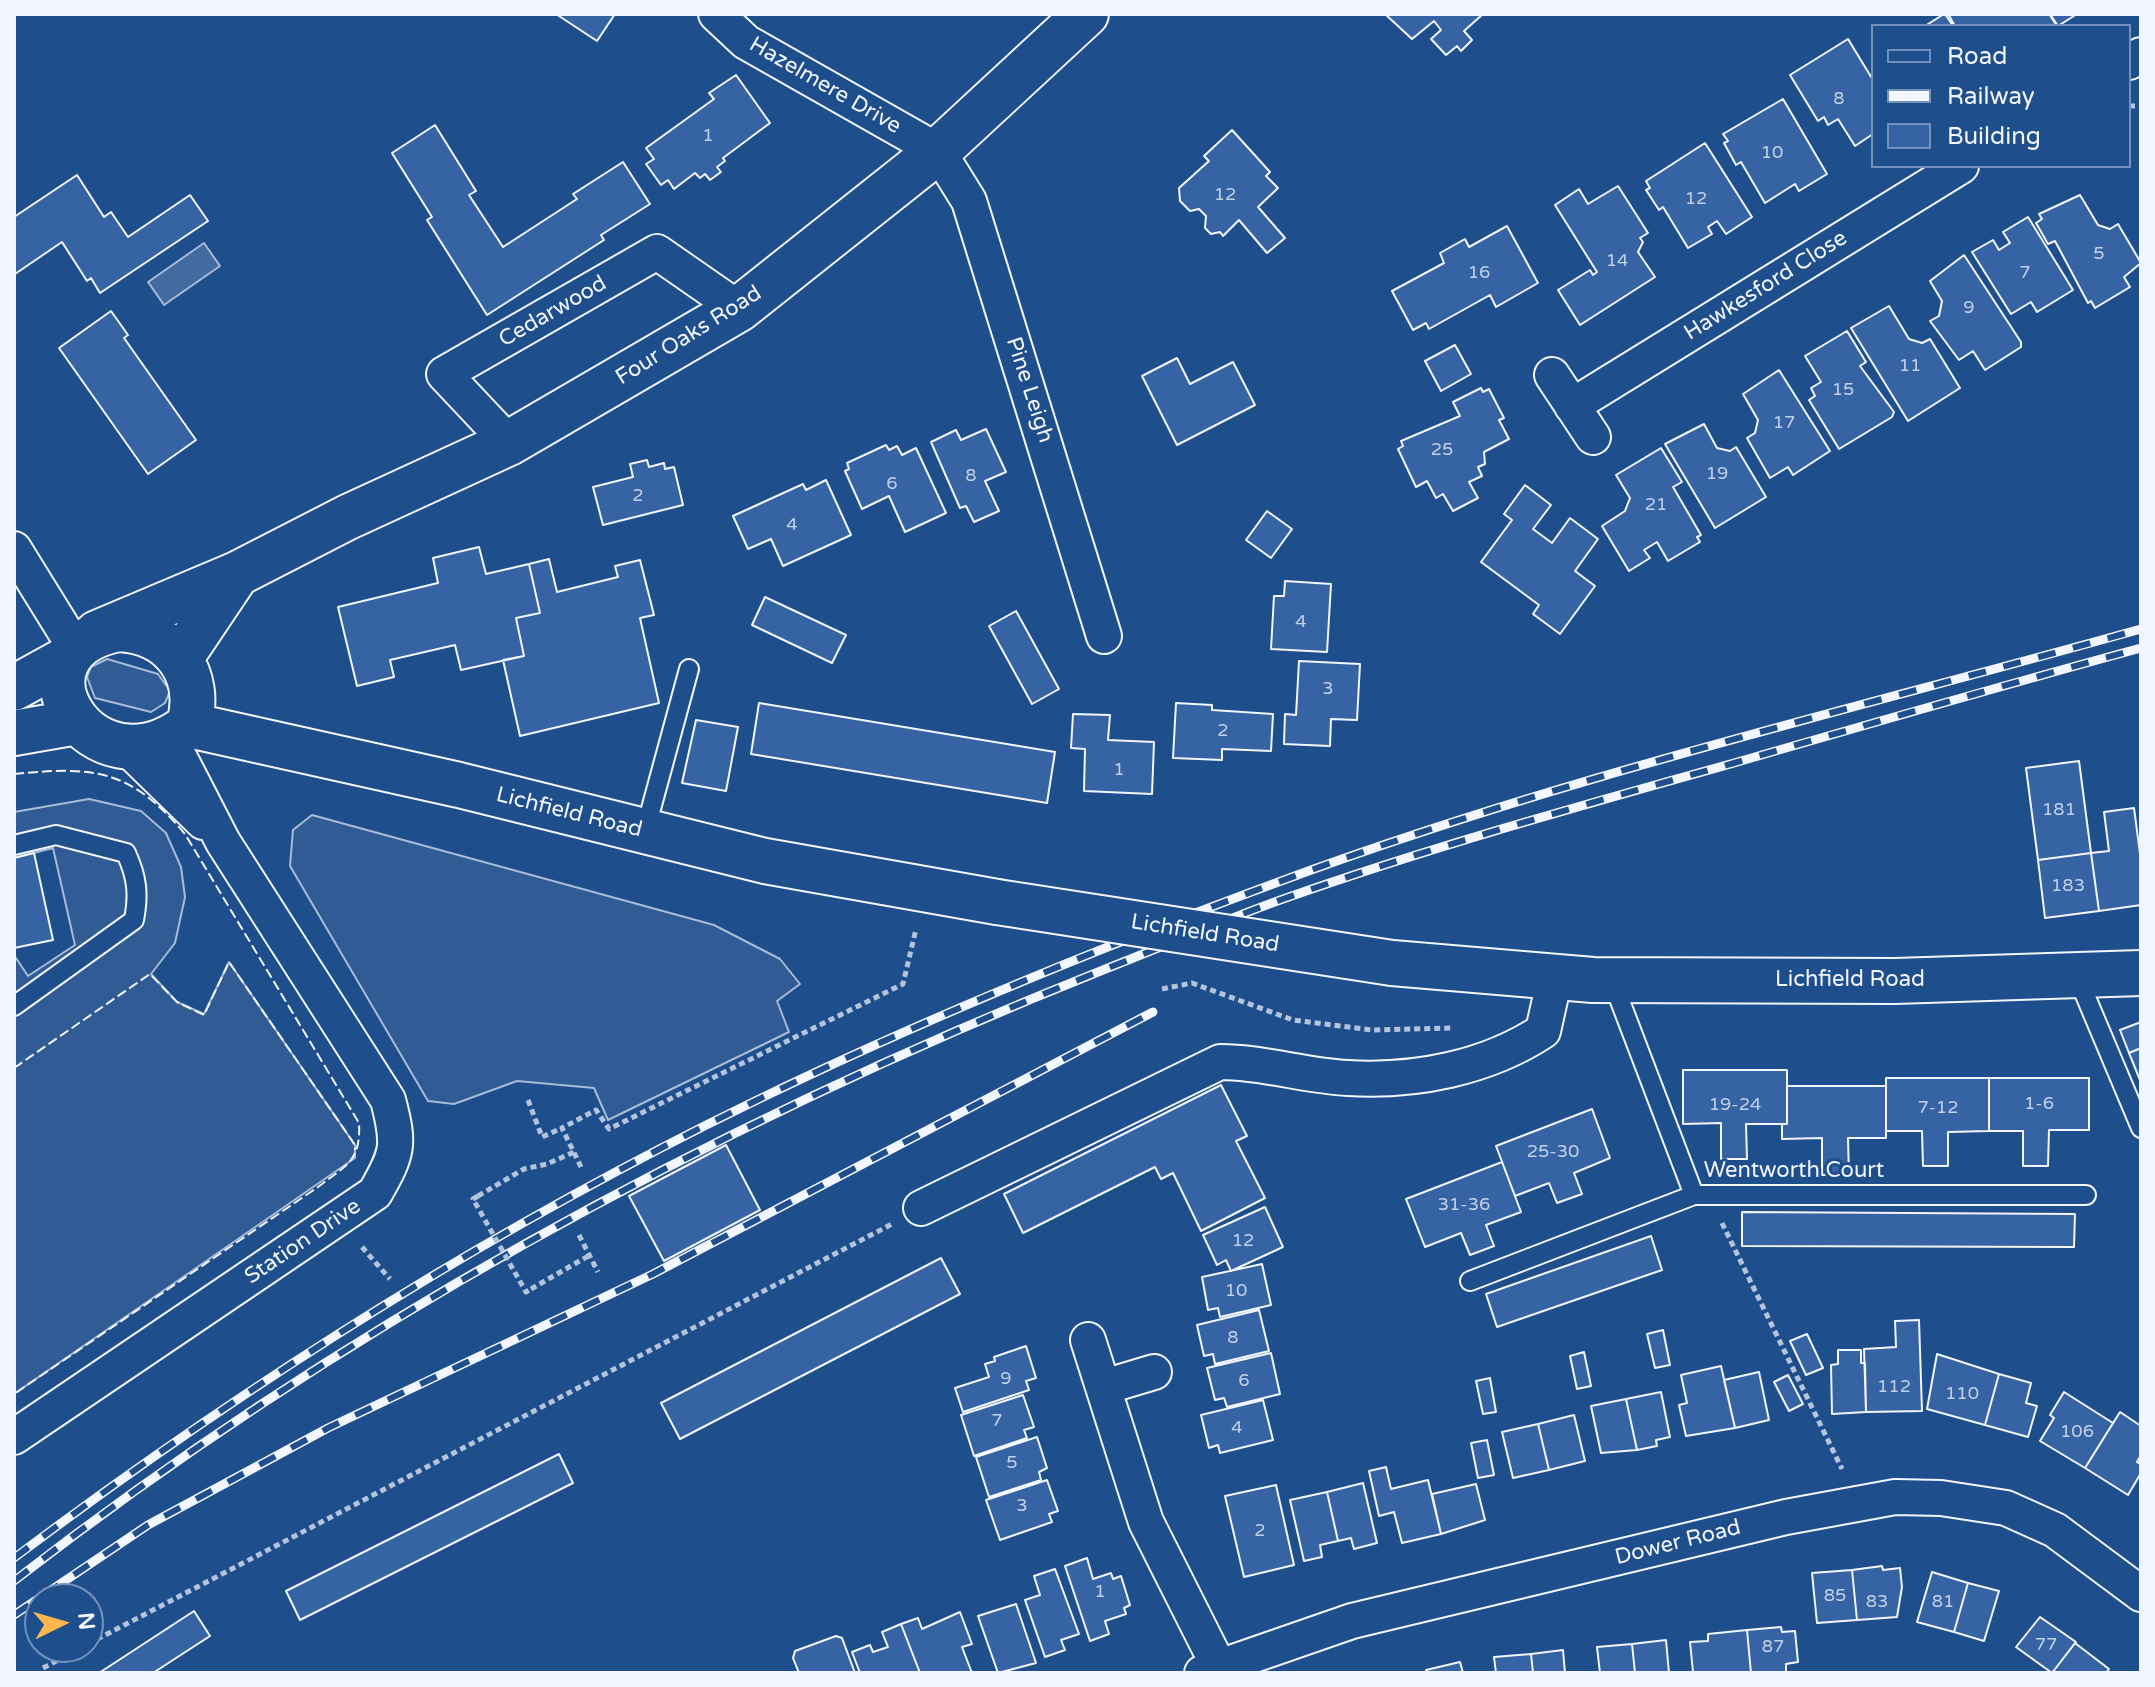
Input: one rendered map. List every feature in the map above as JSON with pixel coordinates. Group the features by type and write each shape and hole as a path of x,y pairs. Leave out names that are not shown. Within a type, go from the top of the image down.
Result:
{"main road":[{"name":"Four Oaks Road","path":"78,647 509,443 739,309 938,151 1086,14"},
{"name":"Four Oaks Road","path":"183,703 237,574"},
{"path":"14,688 78,647 119,629 148,634 183,703 156,746 128,749 97,739 77,722 60,682 78,647"},
{"name":"Lichfield Road","path":"183,703 286,747 765,861 997,902 1392,963 1612,980 1895,981 2141,973"},
{"path":"14,733 77,722"}],"street":[{"name":"Hazelmere Drive","path":"716,14 746,42 938,151"},
{"name":"Pine Leigh","path":"938,151 969,201 1104,636"},
{"name":"Hawkesford Close","path":"1572,406 1958,168"},
{"name":"Cedarwood","path":"509,443 444,374 657,252 739,309"},
{"path":"1552,375 1593,437"},
{"path":"14,549 78,647"},
{"name":"Station Drive","path":"183,703 223,842"},
{"name":"Station Drive","path":"14,1437 375,1193 390,1167 398,1138 388,1100 223,842 128,749"},
{"path":"921,1208 1220,1062 1258,1062 1347,1078 1431,1075 1517,1048 1543,1031 1555,977"},
{"path":"1088,1340 1146,1522 1210,1670"},
{"path":"1104,1387 1154,1372"},
{"name":"Dower Road","path":"1210,1670 1352,1621 1859,1502 1895,1497 1941,1498 2006,1508 2055,1530 2141,1594"}],"lane":[{"path":"645,831 689,669"},
{"path":"14,845 56,835 126,853 136,873 139,898 134,920 14,1006"},
{"path":"2077,975 2141,1128"},
{"path":"1612,980 1702,1195"},
{"name":"Wentworth Court","path":"1470,1281 1702,1195 2086,1195"}],"path":[{"path":"528,1100 542,1137 596,1110 609,1129 903,984 925,889"},
{"path":"1162,989 1192,983 1293,1020 1373,1030 1457,1028"},
{"path":"562,1128 581,1167"},
{"path":"574,1152 547,1164 524,1169 473,1199 526,1292 590,1255"},
{"path":"1702,1195 1859,1502"},
{"path":"104,1636 921,1208"},
{"path":"579,1235 598,1272"},
{"path":"43,1668 53,1663"}],"shaded area":[{"path":"204,243 220,266 164,305 148,282"},
{"path":"107,659 158,674 170,691 165,703 151,712 95,698 87,677 91,667"},
{"path":"89,799 141,811 166,833 181,867 185,897 175,943 151,974 177,1002 204,1014 229,962 355,1145 355,1158 14,1394 14,955 28,976 75,945 53,848 14,858 14,812"},
{"path":"312,815 714,925 780,959 800,984 777,1001 789,1032 608,1120 594,1088 517,1081 454,1104 428,1101 290,866 293,830"}],"building":[{"path":"556,14 615,14 597,41"},
{"path":"1385,14 1483,14 1464,31 1472,40 1461,51 1457,46 1446,55 1431,39 1441,30 1434,21 1412,39"},
{"path":"1944,14 1952,24 1928,24"},
{"path":"1948,14 2049,14 2056,24 1954,24"},
{"path":"2050,14 2077,14 2061,24 2057,24"},
{"path":"1848,39 1871,77 1871,135 1855,146 1838,119 1828,125 1824,117 1818,121 1790,75"},
{"path":"736,75 770,123 723,158 725,161 717,167 721,172 710,180 705,174 700,178 695,173 674,189 668,180 661,185 646,164 654,159 646,148 714,99 709,93"},
{"path":"1783,99 1827,174 1799,191 1795,184 1765,203 1741,162 1736,165 1724,143 1728,141 1723,134"},
{"path":"435,125 476,191 469,195 503,247 577,199 573,194 623,162 650,204 601,235 604,240 487,315 427,220 432,217 392,153"},
{"path":"1232,130 1270,172 1266,176 1278,188 1258,207 1285,238 1267,253 1239,220 1223,236 1220,232 1211,234 1205,228 1206,216 1199,209 1190,211 1180,201 1179,188 1209,161 1204,156"},
{"path":"1705,143 1752,217 1726,234 1717,221 1708,227 1712,234 1688,248 1663,207 1659,210 1646,190 1650,188 1646,181"},
{"path":"77,175 104,217 111,212 128,237 190,195 208,221 100,293 91,278 87,281 62,242 15,274 14,217"},
{"path":"1618,186 1648,233 1640,238 1643,242 1638,252 1655,277 1580,325 1558,290 1590,270 1593,275 1597,272 1555,205 1579,189 1588,204"},
{"path":"2080,195 2098,225 2110,229 2118,224 2141,263 2124,277 2130,287 2095,308 2091,301 2088,303 2055,241 2048,244 2036,223 2042,219 2039,214"},
{"path":"2028,217 2073,290 2037,312 2031,302 2011,314 1972,252 1993,240 1999,250 2010,243 2003,232"},
{"path":"1507,226 1538,283 1496,307 1490,295 1429,329 1426,323 1413,330 1392,291 1444,263 1440,253 1465,239 1469,247"},
{"path":"1964,255 2021,342 2021,347 1985,370 1973,351 1959,360 1930,321 1939,316 1942,301 1930,281"},
{"path":"1889,306 1909,339 1922,343 1930,339 1960,388 1908,421 1851,328"},
{"path":"111,311 128,335 124,338 196,440 148,474 59,348"},
{"path":"1847,331 1866,362 1860,366 1894,412 1892,417 1839,449 1809,400 1815,396 1811,388 1821,382 1805,356"},
{"path":"1455,345 1471,374 1441,391 1425,361"},
{"path":"1177,358 1190,384 1233,362 1255,405 1177,445 1142,376"},
{"path":"1779,370 1830,451 1793,475 1788,467 1770,478 1747,438 1755,433 1758,420 1743,394"},
{"path":"1481,388 1483,392 1489,389 1504,418 1499,420 1509,439 1484,452 1485,464 1478,467 1482,476 1469,482 1478,498 1453,511 1443,494 1436,498 1427,481 1416,487 1398,449 1403,446 1401,441 1460,416 1453,402"},
{"path":"1704,424 1717,448 1730,451 1736,447 1766,497 1715,528 1665,444"},
{"path":"986,429 1006,472 985,481 999,511 974,522 966,506 960,508 931,442 956,430 961,440"},
{"path":"886,445 889,450 897,446 902,455 916,448 946,513 905,532 889,496 862,509 845,471 849,469 847,463"},
{"path":"1661,448 1682,482 1673,487 1701,535 1697,537 1700,542 1668,561 1657,542 1644,550 1650,558 1629,571 1602,526 1625,511 1630,498 1616,475"},
{"path":"647,460 649,467 664,463 665,469 674,467 683,505 603,525 593,487 633,477 630,464"},
{"path":"826,480 851,535 783,566 771,539 748,549 733,516 803,484 806,490"},
{"path":"1525,485 1551,505 1533,529 1552,543 1570,518 1598,539 1575,571 1595,586 1560,634 1533,614 1539,605 1481,562 1512,520 1504,514"},
{"path":"1267,511 1292,529 1271,558 1246,540"},
{"path":"479,547 486,574 529,564 540,613 516,618 524,656 461,670 455,645 390,660 394,677 357,686 338,607 438,583 433,558"},
{"path":"549,559 557,592 618,577 615,566 640,560 654,615 640,618 659,703 520,736 503,660 524,656 516,618 540,613 529,564"},
{"path":"1285,581 1331,584 1327,652 1271,649 1274,596 1284,596"},
{"path":"765,597 846,635 832,663 752,625"},
{"path":"1016,611 1059,689 1032,704 989,626"},
{"path":"1299,661 1360,664 1357,720 1331,719 1330,746 1284,744 1285,714 1296,715"},
{"path":"759,703 1055,752 1047,803 751,754"},
{"path":"1176,703 1212,705 1212,710 1273,714 1271,751 1222,749 1222,760 1173,758"},
{"path":"1073,714 1110,715 1108,740 1154,742 1152,794 1084,791 1085,749 1071,748"},
{"path":"696,720 738,727 726,791 682,783"},
{"path":"2079,761 2091,853 2038,860 2026,768"},
{"path":"2134,808 2141,861 2141,905 2099,911 2091,853 2109,851 2104,812"},
{"path":"34,853 53,940 14,948 14,858"},
{"path":"2091,853 2099,911 2045,918 2038,860"},
{"path":"2141,1022 2141,1048 2129,1053 2120,1030"},
{"path":"2141,1048 2141,1079 2140,1080 2129,1053"},
{"path":"1683,1070 1787,1070 1787,1124 1746,1124 1747,1159 1721,1159 1721,1123 1683,1124"},
{"path":"1886,1078 1989,1078 1989,1131 1948,1132 1948,1166 1923,1166 1922,1131 1886,1131"},
{"path":"1989,1078 2089,1078 2089,1130 2049,1130 2048,1166 2023,1166 2023,1131 1989,1131"},
{"path":"1221,1085 1247,1136 1236,1141 1265,1198 1201,1231 1173,1173 1161,1179 1155,1167 1023,1233 1004,1194"},
{"path":"1787,1086 1886,1086 1886,1138 1848,1138 1849,1175 1822,1175 1822,1138 1782,1139 1782,1124 1787,1124"},
{"path":"1592,1109 1610,1158 1574,1173 1582,1194 1557,1203 1549,1183 1515,1196 1496,1146"},
{"path":"726,1145 760,1210 664,1261 629,1196"},
{"path":"1502,1162 1521,1212 1486,1225 1494,1246 1470,1255 1461,1233 1425,1247 1406,1199"},
{"path":"1265,1207 1283,1247 1231,1271 1226,1260 1217,1265 1203,1235"},
{"path":"1742,1212 2075,1214 2074,1247 1742,1246"},
{"path":"1651,1236 1662,1270 1497,1327 1486,1294"},
{"path":"941,1258 960,1294 680,1439 661,1403"},
{"path":"1262,1264 1271,1305 1220,1317 1218,1308 1208,1310 1202,1277"},
{"path":"1259,1310 1269,1351 1215,1364 1213,1354 1204,1356 1197,1325"},
{"path":"1919,1320 1922,1411 1866,1412 1864,1349 1896,1347 1895,1321"},
{"path":"1663,1330 1670,1365 1655,1368 1647,1334"},
{"path":"1807,1334 1823,1368 1806,1375 1790,1341"},
{"path":"1026,1346 1036,1378 1026,1381 1029,1390 963,1412 955,1388 989,1377 985,1364 995,1361 994,1357"},
{"path":"1838,1350 1861,1350 1861,1363 1865,1363 1866,1412 1832,1414 1831,1365 1838,1364"},
{"path":"1584,1352 1591,1386 1577,1389 1570,1356"},
{"path":"1271,1353 1280,1394 1227,1407 1224,1398 1215,1400 1207,1368"},
{"path":"1937,1354 1999,1374 1985,1425 1927,1409"},
{"path":"1721,1366 1735,1428 1686,1436 1679,1405 1687,1403 1681,1375"},
{"path":"1759,1372 1769,1420 1735,1428 1724,1380"},
{"path":"1999,1374 2031,1383 2026,1403 2037,1406 2028,1437 1985,1425"},
{"path":"1788,1375 1803,1404 1789,1411 1774,1382"},
{"path":"1490,1378 1496,1412 1483,1414 1476,1381"},
{"path":"1661,1392 1670,1437 1656,1440 1657,1446 1637,1450 1626,1399"},
{"path":"2064,1392 2113,1423 2085,1468 2040,1441 2054,1418 2050,1415"},
{"path":"1023,1395 1034,1427 1024,1430 1027,1438 974,1456 961,1415"},
{"path":"1626,1399 1637,1450 1601,1453 1591,1406"},
{"path":"1263,1400 1273,1440 1220,1453 1218,1445 1209,1448 1201,1415"},
{"path":"2120,1412 2141,1426 2141,1455 2137,1462 2141,1464 2141,1473 2128,1495 2085,1468"},
{"path":"1574,1415 1585,1461 1549,1470 1538,1424"},
{"path":"1538,1424 1549,1470 1513,1478 1502,1432"},
{"path":"1037,1437 1047,1468 1039,1472 1041,1480 989,1497 976,1457"},
{"path":"1487,1440 1494,1475 1478,1478 1471,1443"},
{"path":"559,1454 573,1483 300,1620 286,1591"},
{"path":"1386,1467 1391,1489 1428,1480 1441,1534 1402,1543 1394,1512 1379,1516 1369,1471"},
{"path":"1047,1480 1058,1511 1049,1514 1052,1522 1000,1540 986,1500"},
{"path":"1363,1483 1377,1543 1354,1549 1351,1538 1338,1541 1327,1492"},
{"path":"1476,1484 1485,1520 1441,1534 1432,1494"},
{"path":"1276,1485 1294,1565 1244,1577 1225,1496"},
{"path":"1327,1492 1338,1541 1320,1545 1322,1557 1304,1561 1290,1500"},
{"path":"1087,1558 1093,1579 1111,1573 1113,1579 1121,1576 1130,1605 1124,1608 1126,1614 1105,1621 1109,1634 1090,1641 1065,1566"},
{"path":"1882,1566 1883,1570 1900,1568 1902,1587 1897,1617 1857,1620 1852,1570"},
{"path":"1055,1569 1079,1634 1061,1640 1065,1650 1045,1657 1025,1600 1040,1595 1034,1576"},
{"path":"1852,1570 1857,1620 1817,1623 1812,1573"},
{"path":"1932,1572 1968,1583 1954,1632 1917,1622"},
{"path":"1968,1583 1999,1591 1984,1641 1954,1632"},
{"path":"1016,1604 1036,1663 998,1673 978,1616"},
{"path":"194,1611 210,1636 153,1673 99,1673"},
{"path":"960,1612 972,1644 962,1647 972,1673 920,1673 901,1624 918,1618 922,1629"},
{"path":"2040,1617 2076,1642 2052,1673 2016,1647"},
{"path":"901,1624 920,1673 860,1673 852,1652 870,1645 873,1652 888,1647 882,1632"},
{"path":"1781,1627 1782,1632 1795,1631 1798,1662 1786,1664 1786,1673 1751,1673 1747,1630"},
{"path":"1747,1630 1751,1673 1693,1672 1690,1642 1708,1641 1708,1634"},
{"path":"836,1636 842,1638 855,1673 799,1673 793,1658 795,1651"},
{"path":"1666,1640 1669,1673 1635,1673 1632,1644"},
{"path":"2075,1643 2109,1669 2106,1673 2052,1673"},
{"path":"1632,1644 1635,1673 1600,1673 1597,1647"},
{"path":"1563,1650 1565,1673 1533,1673 1531,1654"},
{"path":"1531,1654 1533,1673 1496,1673 1494,1657"},
{"path":"1460,1662 1463,1673 1427,1673 1426,1670"}],"railway":[{"path":"14,1558 190,1431 373,1312 466,1256 656,1151 753,1102 945,1014 1273,884 1487,811 1704,748 2141,629"},
{"path":"14,1581 140,1487 270,1398 403,1315 540,1236 678,1162 963,1028 1239,915 1395,862 1564,811 2141,648"},
{"path":"14,1615 148,1525 328,1428 653,1274 1153,1012"}],"fence":[{"path":"14,774 67,771 109,777 128,784 165,812 185,834 359,1123 354,1155 336,1173 14,1394"},
{"path":"14,1068 150,974 177,1002 204,1015 229,962 355,1145 355,1150"}]}
